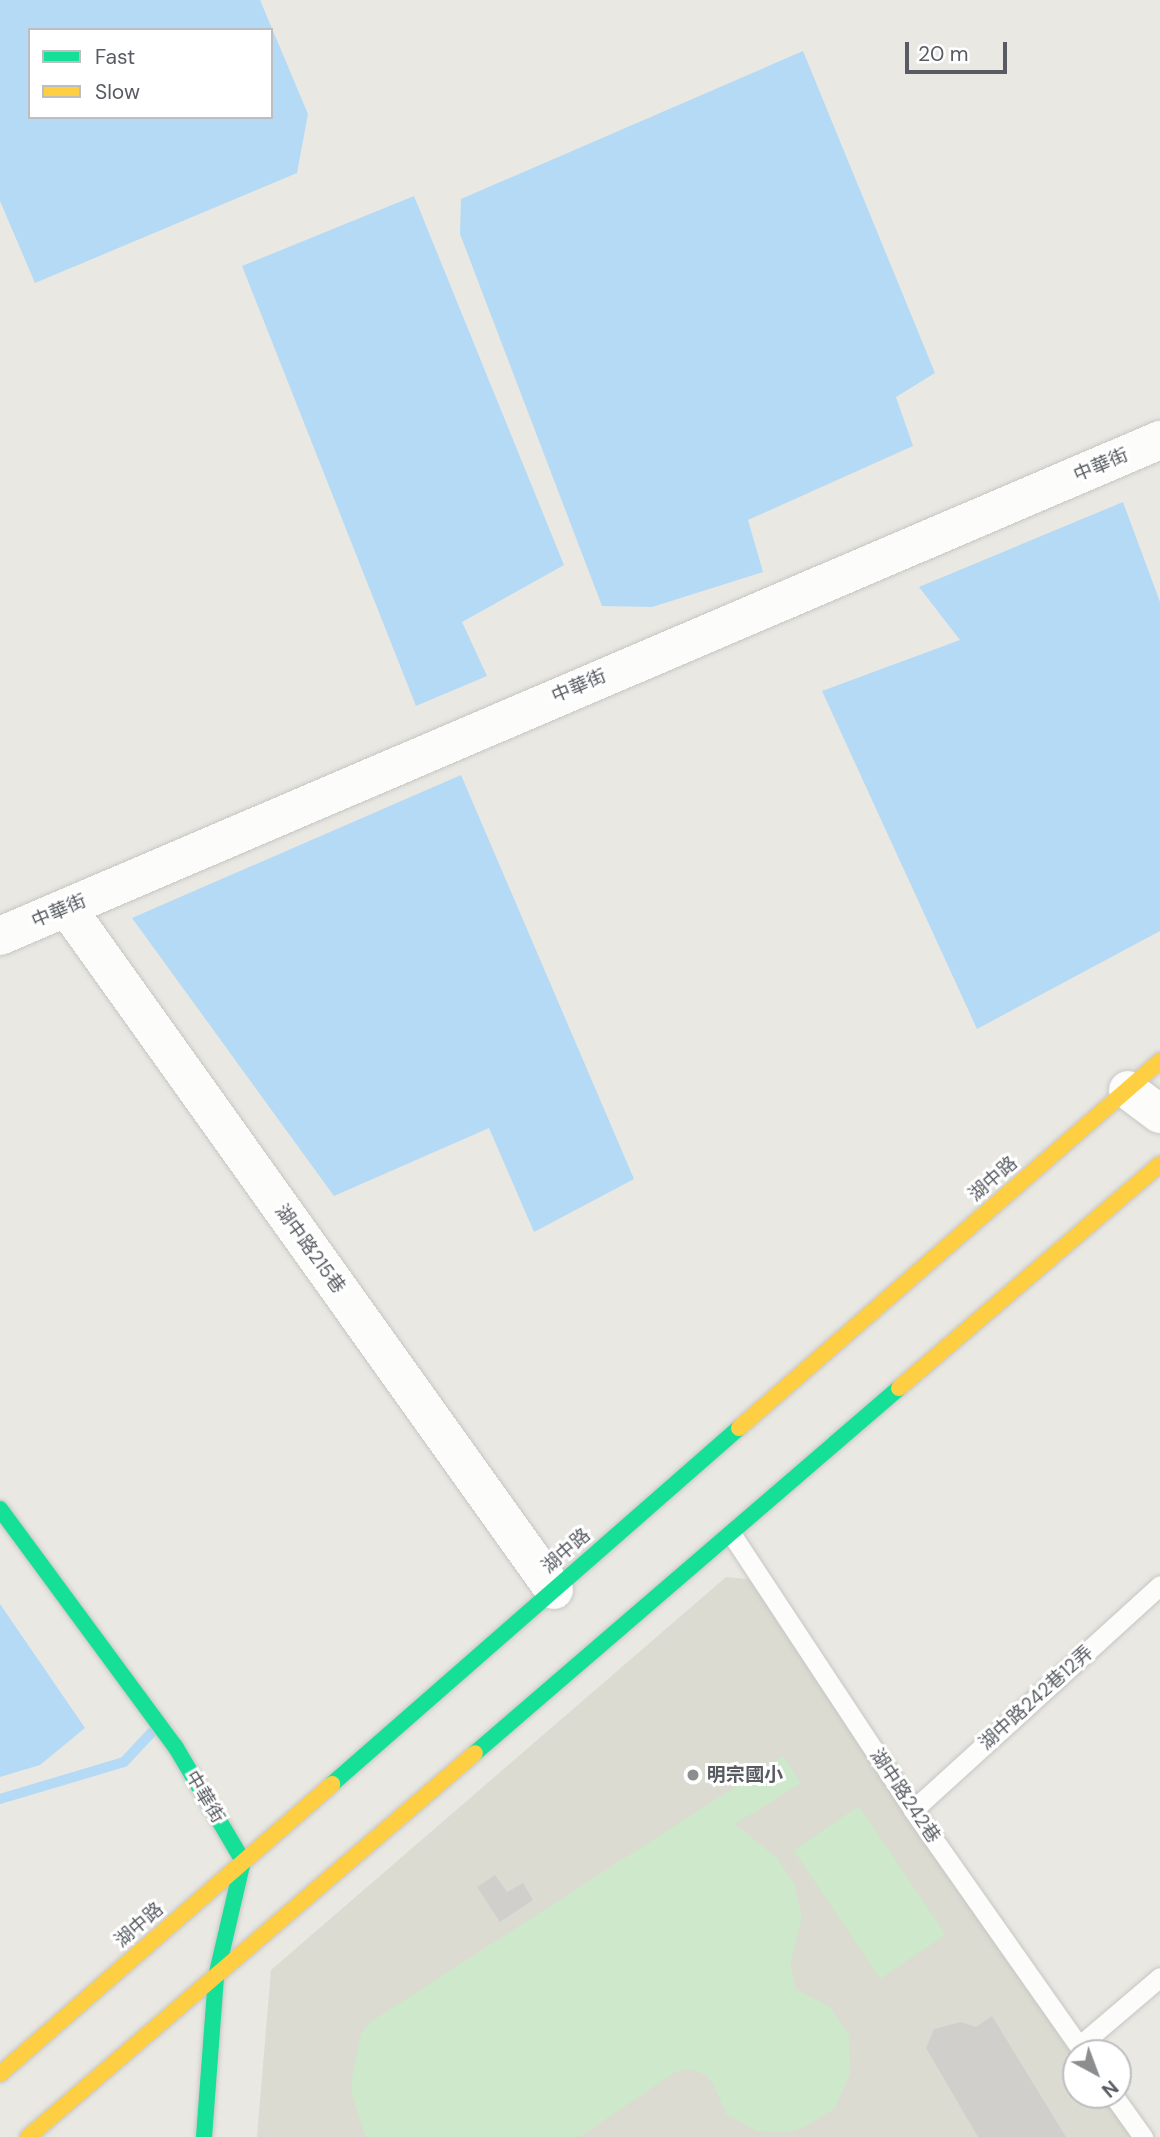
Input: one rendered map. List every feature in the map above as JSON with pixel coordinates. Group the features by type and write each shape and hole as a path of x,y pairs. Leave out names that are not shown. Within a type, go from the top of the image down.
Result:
{"street":[{"name":"中華街","path":"0,936 1160,440"},
{"name":"湖中路215巷","path":"67,908 554,1590"},
{"name":"湖中路","path":"0,2074 1160,1061"},
{"path":"1128,1090 1160,1114"},
{"path":"28,2137 732,1535 1160,1164"},
{"name":"中華街","path":"0,1509 174,1746 243,1861"},
{"path":"204,2137 216,1977 243,1861"}],"lane":[{"name":"湖中路242巷","path":"732,1535 913,1810 1074,2039"},
{"name":"湖中路242巷12弄","path":"913,1810 1160,1585"},
{"path":"1092,2039 1160,1977"},
{"path":"1123,2109 1143,2137"}],"shaded area":[{"name":"明宗國小","path":"726,1577 760,1580 1067,2039 1062,2039 1062,2109 1113,2109 1132,2137 257,2137 271,1970"}],"green space":[{"path":"783,1756 801,1783 735,1824 777,1858 795,1885 802,1918 790,1965 796,1989 830,2007 849,2035 850,2073 835,2108 805,2127 787,2132 757,2131 726,2114 714,2085 706,2075 691,2069 677,2071 579,2137 366,2137 352,2095 352,2078 361,2034 369,2023"},
{"path":"859,1806 946,1935 880,1979 794,1850"}],"water":[{"path":"0,0 260,0 272,28 28,28 28,119 273,119 273,31 308,114 297,173 35,283 0,201"},
{"path":"803,51 935,373 896,397 913,446 748,520 763,572 652,607 602,606 460,234 461,199"},
{"path":"414,196 564,565 462,622 487,676 416,706 242,266"},
{"path":"1123,502 1160,602 1160,931 977,1029 822,691 960,640 919,587"},
{"path":"461,775 634,1179 534,1232 489,1128 334,1196 132,918"},
{"path":"0,1604 85,1728 40,1765 0,1777"}],"building":[{"path":"495,1875 507,1892 523,1883 533,1900 500,1922 477,1887"},
{"path":"992,2016 1066,2137 978,2137 926,2048 934,2029 961,2022 976,2027"}],"waterway":[{"path":"0,1799 124,1762 152,1732"}],"traffic: fast":[{"path":"475,1753 899,1388"},
{"path":"332,1784 739,1428"},
{"path":"0,1509 175,1746 243,1861 216,1977 204,2137"}],"traffic: slow":[{"path":"739,1428 1160,1061"},
{"path":"899,1388 1160,1164"},
{"path":"28,2137 475,1753"},
{"path":"0,2074 332,1784"}],"place":[{"name":"明宗國小","path":"693,1775"}]}
